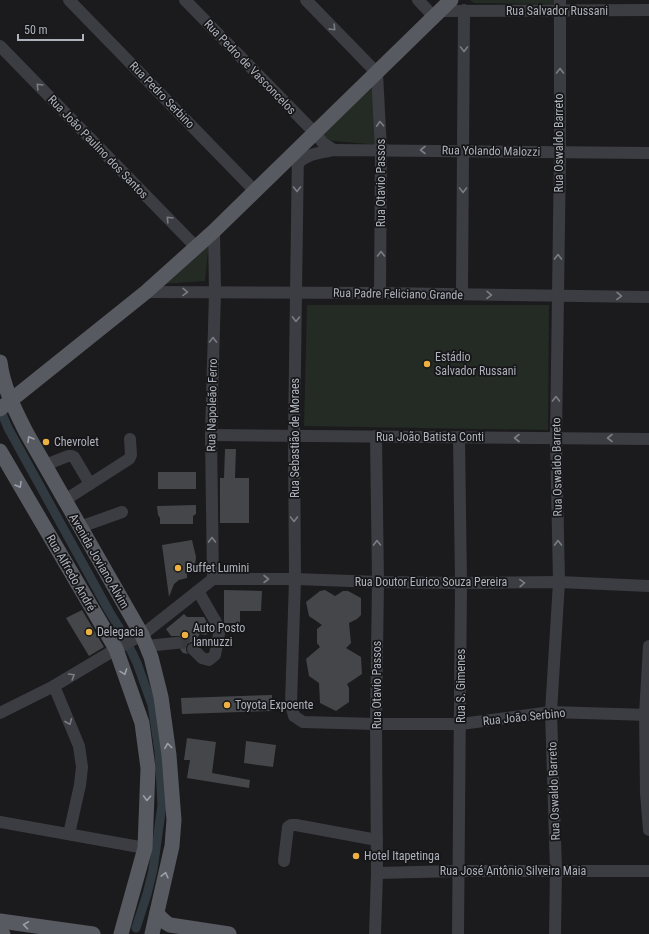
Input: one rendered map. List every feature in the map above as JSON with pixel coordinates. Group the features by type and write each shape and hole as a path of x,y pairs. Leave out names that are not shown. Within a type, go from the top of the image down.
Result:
{"main road":[{"path":"5,405 146,292 214,231 255,191 298,157 315,133 451,0"},
{"name":"Avenida Joviano Alvim","path":"0,362 5,382 5,405 19,417 150,657 162,705 169,756 174,820 172,846 152,934"},
{"path":"5,382 17,390 24,391"},
{"path":"19,417 18,407 24,391"},
{"name":"Rua Alfredo André","path":"0,451 118,648 142,723 148,768 145,848 121,934"},
{"path":"157,913 165,923 229,934"},
{"path":"0,921 93,934"}],"street":[{"name":"Rua Pedro Serbino","path":"69,0 255,191"},
{"name":"Rua Pedro de Vasconcelos","path":"185,0 315,133"},
{"path":"306,0 377,73"},
{"path":"418,0 437,14"},
{"name":"Rua Salvador Russani","path":"437,14 464,10 560,5 649,10"},
{"name":"Rua Oswaldo Barreto","path":"555,934 556,870 551,712 559,582 556,438 560,152 560,5"},
{"path":"462,294 464,10"},
{"name":"Rua João Paulino dos Santos","path":"0,46 196,247"},
{"name":"Rua Otavio Passos","path":"377,73 381,150 380,293"},
{"path":"315,133 323,143 334,150"},
{"name":"Rua Yolando Malozzi","path":"298,157 302,159 308,156 334,150 649,153"},
{"name":"Rua Sebastião de Moraes","path":"298,157 294,436 295,579 291,704 294,716 303,722"},
{"name":"Rua Napoleão Ferro","path":"213,579 211,435 214,231"},
{"name":"Rua Padre Feliciano Grande","path":"146,292 649,296"},
{"name":"Rua João Batista Conti","path":"211,435 649,439"},
{"name":"Rua Otavio Passos","path":"375,934 377,873 376,724 378,582 376,436"},
{"name":"Rua S. Gimenes","path":"458,934 461,724 459,437"},
{"path":"65,500 129,459 131,454 130,439"},
{"path":"45,465 68,456 72,456 90,484"},
{"path":"80,527 122,512"},
{"path":"0,713 54,686 118,648 141,640 213,579"},
{"name":"Rua Doutor Eurico Souza Pereira","path":"213,579 295,579 461,583 559,582 649,586"},
{"path":"193,649 202,658 209,660 215,655 219,634 217,624 198,591"},
{"path":"141,640 176,643"},
{"path":"649,646 646,793 649,830"},
{"path":"54,686 79,746 82,767 80,785 69,834"},
{"name":"Rua João Serbino","path":"303,722 461,724 551,712 647,715"},
{"path":"0,822 145,848"},
{"path":"284,861 288,828 292,825 377,840"},
{"name":"Rua José Antônio Silveira Maia","path":"377,873 556,870 649,871"}],"shaded area":[{"path":"470,0 555,0 555,4 474,3"},
{"path":"372,88 378,145 325,140 322,132"},
{"path":"209,242 205,281 163,284"},
{"name":"Estádio Salvador Russani","path":"307,305 549,305 548,430 304,426"}],"building":[{"path":"225,449 236,449 235,478 249,478 249,523 220,523 220,478 224,478"},
{"path":"158,472 196,472 196,489 158,489"},
{"path":"196,505 196,514 193,516 193,524 160,524 157,506"},
{"name":"Buffet Lumini","path":"192,540 196,557 195,565 187,571 187,578 179,580 174,584 169,597 162,545"},
{"path":"224,590 262,591 261,611 240,611 240,623 224,623"},
{"path":"325,590 335,596 343,591 348,591 361,598 361,615 349,623 351,643 346,648 361,657 362,674 347,684 349,688 349,702 336,711 320,703 319,683 309,676 306,659 320,647 317,643 317,629 322,625 309,616 306,602 320,591"},
{"name":"Delegacia","path":"82,610 104,647 89,656 66,618"},
{"name":"Auto Posto Iannuzzi","path":"184,614 187,617 204,617 208,624 209,631 206,635 200,634 194,642 187,644 186,651 188,654 183,653 180,649 183,646 182,638 179,636 171,636 166,629"},
{"name":"Toyota Expoente","path":"272,695 272,711 182,714 181,698"},
{"path":"187,738 216,742 212,773 250,780 249,788 187,778 190,760 184,760"},
{"path":"246,741 276,745 273,767 244,763"}],"waterway":[{"path":"0,409 8,428 123,634 137,663 152,705 159,751 162,805 153,870 136,928"}],"tunnel":[{"path":"176,643 186,643 193,649"}],"place":[{"name":"Estádio Salvador Russani","path":"427,364"},
{"name":"Chevrolet","path":"46,442"},
{"name":"Buffet Lumini","path":"178,568"},
{"name":"Delegacia","path":"89,632"},
{"name":"Auto Posto Iannuzzi","path":"185,635"},
{"name":"Toyota Expoente","path":"227,705"},
{"name":"Hotel Itapetinga","path":"356,856"}]}
